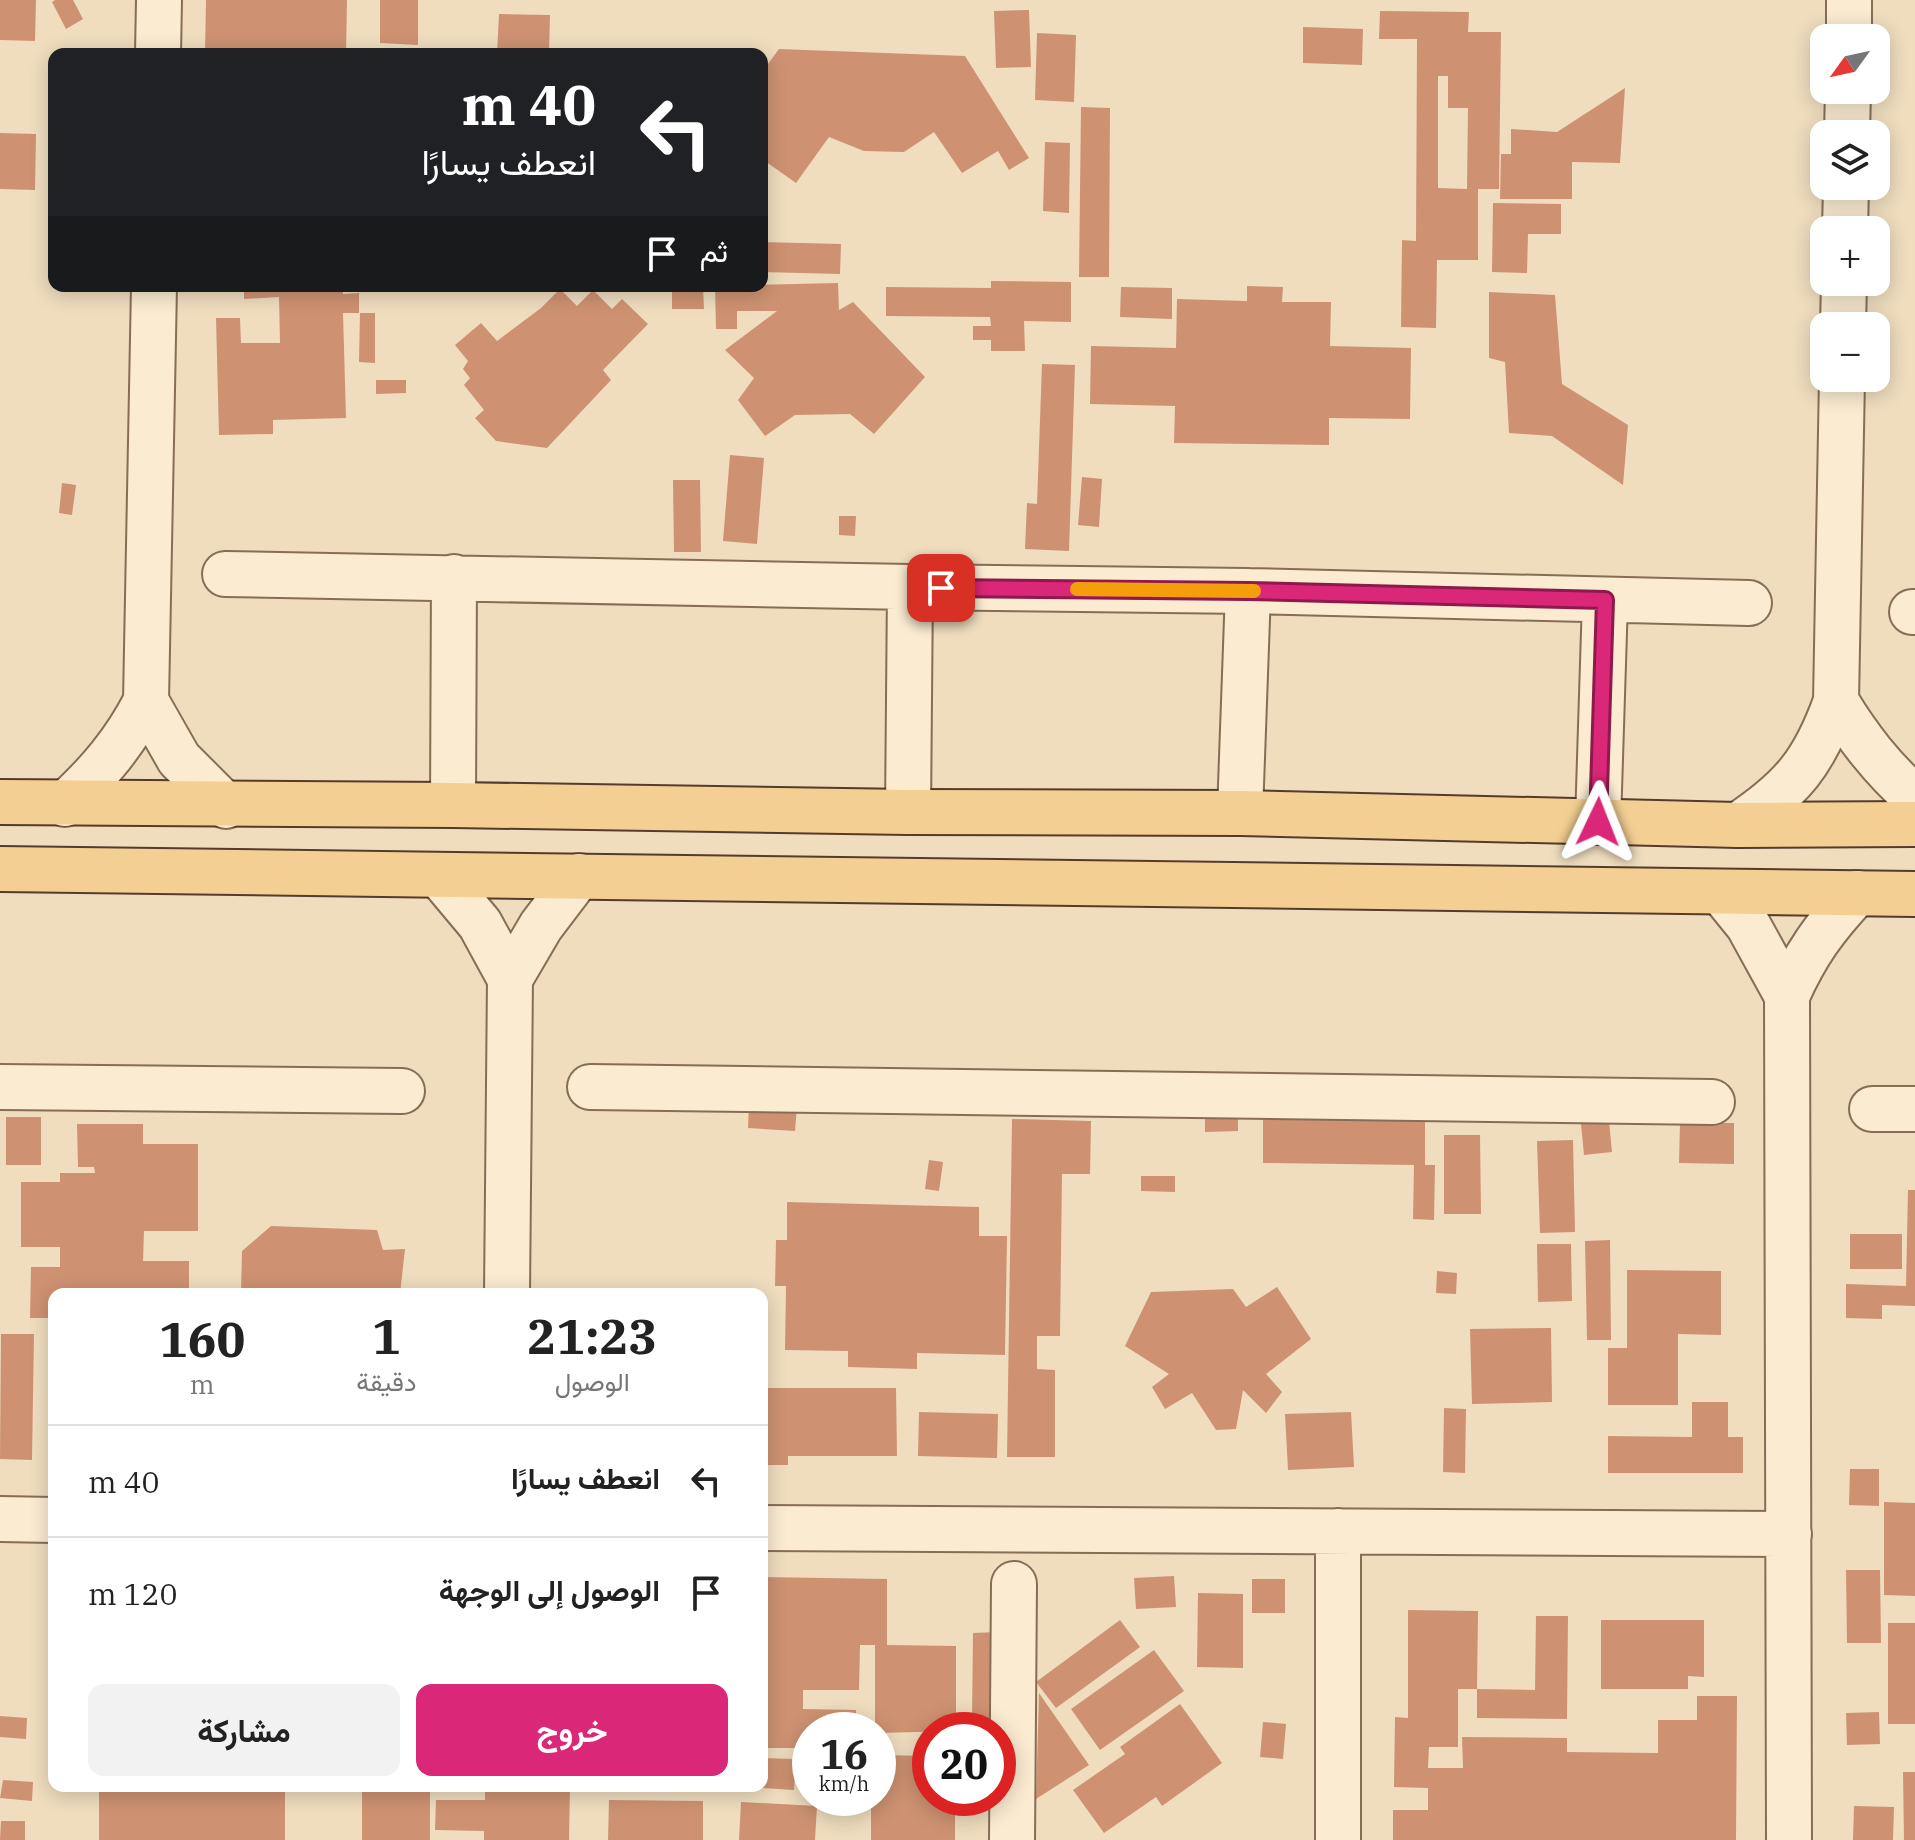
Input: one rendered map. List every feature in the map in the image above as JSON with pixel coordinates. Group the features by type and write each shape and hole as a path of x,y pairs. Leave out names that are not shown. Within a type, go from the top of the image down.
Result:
{"main road":[{"path":"0,802 1240,813 1738,825 1915,824"},
{"path":"0,869 1915,894"},
{"path":"1857,893 1884,882 1915,875"}],"street":[{"path":"158,48 159,0"},
{"path":"1849,0 1849,24"},
{"path":"65,804 112,757 146,701 154,292"},
{"path":"1738,825 1772,803 1800,774 1823,739 1836,701 1842,392"},
{"path":"225,574 1248,591 1749,603"},
{"path":"453,805 454,577"},
{"path":"908,812 910,587"},
{"path":"1240,813 1248,591"},
{"path":"1598,822 1605,600"},
{"path":"146,701 179,759 226,806"},
{"path":"1836,701 1859,739 1887,772 1915,798"},
{"path":"439,875 480,924 510,979 507,1288"},
{"path":"510,979 541,926 579,876"},
{"path":"1722,893 1748,925 1787,996"},
{"path":"1789,1840 1787,996 1803,961 1825,927 1857,893"},
{"path":"0,1087 402,1091"},
{"path":"590,1087 1712,1102"},
{"path":"1872,1109 1915,1109"},
{"path":"0,1519 48,1520"},
{"path":"768,1528 1789,1534"},
{"path":"1338,1531 1338,1840"},
{"path":"1012,1840 1014,1584"}],"building":[{"path":"0,0 36,0 35,41 0,40"},
{"path":"73,0 83,19 66,29 52,2"},
{"path":"206,0 347,0 346,48 205,48"},
{"path":"380,0 418,0 418,45 380,43"},
{"path":"1029,10 1031,67 996,68 994,11"},
{"path":"1380,11 1469,12 1468,32 1501,32 1499,189 1478,189 1478,260 1437,260 1436,328 1401,327 1402,240 1416,241 1417,39 1379,39","holes":["1438,76 1448,76 1448,108 1468,108 1467,189 1438,188"]},
{"path":"499,14 550,15 549,48 497,48"},
{"path":"1303,27 1363,29 1362,65 1303,63"},
{"path":"1037,33 1076,35 1074,102 1035,100"},
{"path":"779,49 965,56 1029,158 1009,170 998,151 962,173 934,132 904,152 864,151 829,137 796,183 768,163 768,64"},
{"path":"1625,88 1620,163 1572,162 1572,199 1500,199 1501,154 1511,154 1511,129 1557,132"},
{"path":"1081,107 1110,108 1109,277 1079,277"},
{"path":"0,133 36,134 35,190 0,189"},
{"path":"1045,142 1070,143 1069,213 1043,211"},
{"path":"1493,203 1561,204 1561,234 1528,234 1527,273 1492,272"},
{"path":"768,242 841,244 840,274 768,272"},
{"path":"991,281 1071,282 1071,322 1024,321 1025,351 991,351 991,340 973,340 973,326 991,326 990,317 886,316 886,287 991,288"},
{"path":"838,283 839,310 853,302 925,377 874,434 850,414 795,415 765,436 738,400 754,378 725,350 777,311 737,311 737,329 716,329 715,292 768,292 768,285"},
{"path":"1247,286 1283,287 1282,302 1331,302 1330,346 1411,348 1410,419 1329,418 1329,445 1174,443 1175,406 1090,404 1091,346 1176,348 1177,299 1247,301"},
{"path":"1121,287 1172,288 1172,319 1120,317"},
{"path":"244,292 359,293 359,313 343,313 346,418 273,420 273,434 219,435 216,318 240,318 241,343 280,343 279,297 244,299"},
{"path":"557,292 563,292 577,306 591,292 595,292 612,309 622,299 648,324 603,370 611,380 547,448 496,441 475,418 484,410 464,385 470,378 463,369 468,361 455,345 481,323 497,341"},
{"path":"672,292 703,292 704,309 672,309"},
{"path":"1489,292 1555,295 1562,384 1628,425 1623,485 1552,436 1509,433 1505,362 1489,358"},
{"path":"360,313 375,313 375,363 359,362"},
{"path":"1042,364 1075,365 1069,551 1025,549 1027,503 1037,504"},
{"path":"376,380 406,380 406,393 376,394"},
{"path":"730,455 764,458 757,544 723,541"},
{"path":"1082,477 1102,479 1099,527 1078,525"},
{"path":"673,480 700,480 701,552 674,552"},
{"path":"62,483 76,485 72,515 59,513"},
{"path":"839,516 856,516 855,536 839,535"},
{"path":"749,1103 797,1107 795,1131 748,1128"},
{"path":"1205,1116 1238,1116 1238,1131 1205,1132"},
{"path":"6,1117 41,1117 41,1165 6,1165"},
{"path":"1263,1117 1425,1119 1425,1165 1435,1165 1434,1220 1413,1219 1414,1165 1263,1163"},
{"path":"1012,1119 1091,1121 1090,1174 1062,1174 1060,1336 1037,1336 1037,1369 1055,1370 1055,1457 1007,1457"},
{"path":"1609,1121 1612,1152 1584,1155 1581,1124"},
{"path":"1680,1123 1734,1123 1734,1164 1679,1163"},
{"path":"77,1124 143,1124 143,1144 198,1144 198,1231 144,1231 143,1261 189,1261 189,1288 48,1288 48,1318 30,1318 31,1267 60,1267 60,1247 21,1247 21,1182 60,1182 60,1173 95,1173 94,1167 78,1167"},
{"path":"1444,1135 1480,1135 1481,1214 1444,1214"},
{"path":"1573,1140 1575,1232 1540,1233 1537,1141"},
{"path":"929,1160 943,1162 939,1191 925,1189"},
{"path":"1141,1176 1175,1176 1175,1192 1141,1191"},
{"path":"1908,1190 1915,1190 1915,1306 1882,1305 1882,1319 1846,1318 1846,1284 1906,1286"},
{"path":"787,1202 979,1207 979,1236 1007,1236 1005,1355 917,1353 917,1369 848,1367 848,1351 785,1350 786,1286 775,1286 776,1240 787,1240"},
{"path":"271,1226 377,1230 383,1250 405,1249 401,1288 241,1288 242,1251"},
{"path":"1850,1234 1902,1234 1902,1269 1850,1269"},
{"path":"1610,1240 1611,1340 1587,1340 1585,1241"},
{"path":"1537,1244 1571,1244 1572,1301 1538,1302"},
{"path":"1627,1270 1721,1271 1721,1335 1678,1334 1678,1405 1608,1405 1608,1348 1627,1348"},
{"path":"1437,1271 1457,1273 1456,1294 1436,1293"},
{"path":"1277,1287 1311,1339 1266,1374 1282,1392 1266,1413 1243,1390 1236,1429 1216,1430 1192,1393 1165,1409 1152,1387 1169,1374 1125,1346 1151,1292 1233,1289 1246,1307"},
{"path":"1551,1328 1552,1402 1472,1404 1470,1329"},
{"path":"1,1334 34,1334 32,1460 0,1459"},
{"path":"768,1388 896,1388 897,1456 788,1456 788,1465 768,1465"},
{"path":"1692,1402 1728,1402 1728,1437 1743,1437 1743,1473 1608,1473 1608,1436 1692,1437"},
{"path":"1444,1408 1466,1409 1465,1473 1443,1472"},
{"path":"919,1412 998,1414 997,1458 918,1456"},
{"path":"1351,1412 1354,1467 1288,1470 1285,1414"},
{"path":"1850,1469 1879,1469 1879,1506 1849,1505"},
{"path":"1884,1502 1915,1503 1915,1596 1884,1595"},
{"path":"1846,1570 1880,1570 1881,1643 1847,1643"},
{"path":"1174,1576 1176,1607 1136,1609 1134,1578"},
{"path":"768,1577 887,1579 887,1645 956,1646 956,1712 912,1712 912,1732 896,1733 896,1712 875,1712 875,1645 860,1645 859,1690 803,1690 803,1709 856,1710 792,1712 792,1748 768,1748"},
{"path":"1252,1579 1285,1579 1285,1613 1252,1613"},
{"path":"1198,1593 1243,1594 1243,1668 1197,1667"},
{"path":"1408,1610 1478,1611 1477,1689 1458,1689 1458,1747 1429,1747 1428,1768 1463,1768 1462,1737 1567,1738 1567,1752 1658,1753 1658,1720 1697,1720 1697,1696 1737,1696 1736,1840 1393,1840 1393,1810 1428,1810 1428,1788 1394,1787 1395,1717 1408,1718"},
{"path":"1536,1616 1568,1616 1567,1719 1477,1718 1477,1689 1535,1690"},
{"path":"1120,1620 1140,1647 1056,1708 1036,1682"},
{"path":"1601,1620 1704,1620 1704,1677 1688,1676 1688,1689 1601,1689"},
{"path":"1888,1623 1915,1623 1915,1724 1888,1724"},
{"path":"997,1632 997,1712 972,1712 973,1633"},
{"path":"1154,1650 1184,1691 1100,1750 1071,1709"},
{"path":"1039,1693 1089,1765 1036,1799"},
{"path":"1180,1704 1222,1763 1162,1806 1156,1797 1104,1833 1073,1790 1125,1754 1120,1747"},
{"path":"1879,1712 1880,1744 1847,1745 1846,1713"},
{"path":"0,1716 27,1718 26,1739 0,1737"},
{"path":"1263,1722 1286,1724 1283,1759 1260,1757"},
{"path":"896,1755 912,1756 912,1816 955,1816 955,1840 871,1840 871,1816 896,1816"},
{"path":"768,1758 792,1759 792,1790 768,1788"},
{"path":"1903,1772 1915,1772 1915,1840 1904,1840"},
{"path":"3,1780 33,1782 32,1801 0,1798"},
{"path":"99,1792 285,1792 285,1840 99,1840"},
{"path":"362,1792 430,1792 430,1840 362,1840"},
{"path":"485,1792 570,1792 569,1840 484,1840 484,1831 435,1830 436,1800 485,1800"},
{"path":"609,1800 703,1801 703,1840 608,1840"},
{"path":"741,1802 792,1805 792,1816 816,1816 815,1840 739,1840"},
{"path":"1854,1806 1894,1807 1893,1840 1853,1840"},
{"path":"1,1821 25,1821 25,1840 0,1840"}],"slow traffic":[{"path":"1077,589 1254,591"}],"route":[{"path":"941,588 1248,591 1605,600 1598,822"}]}
